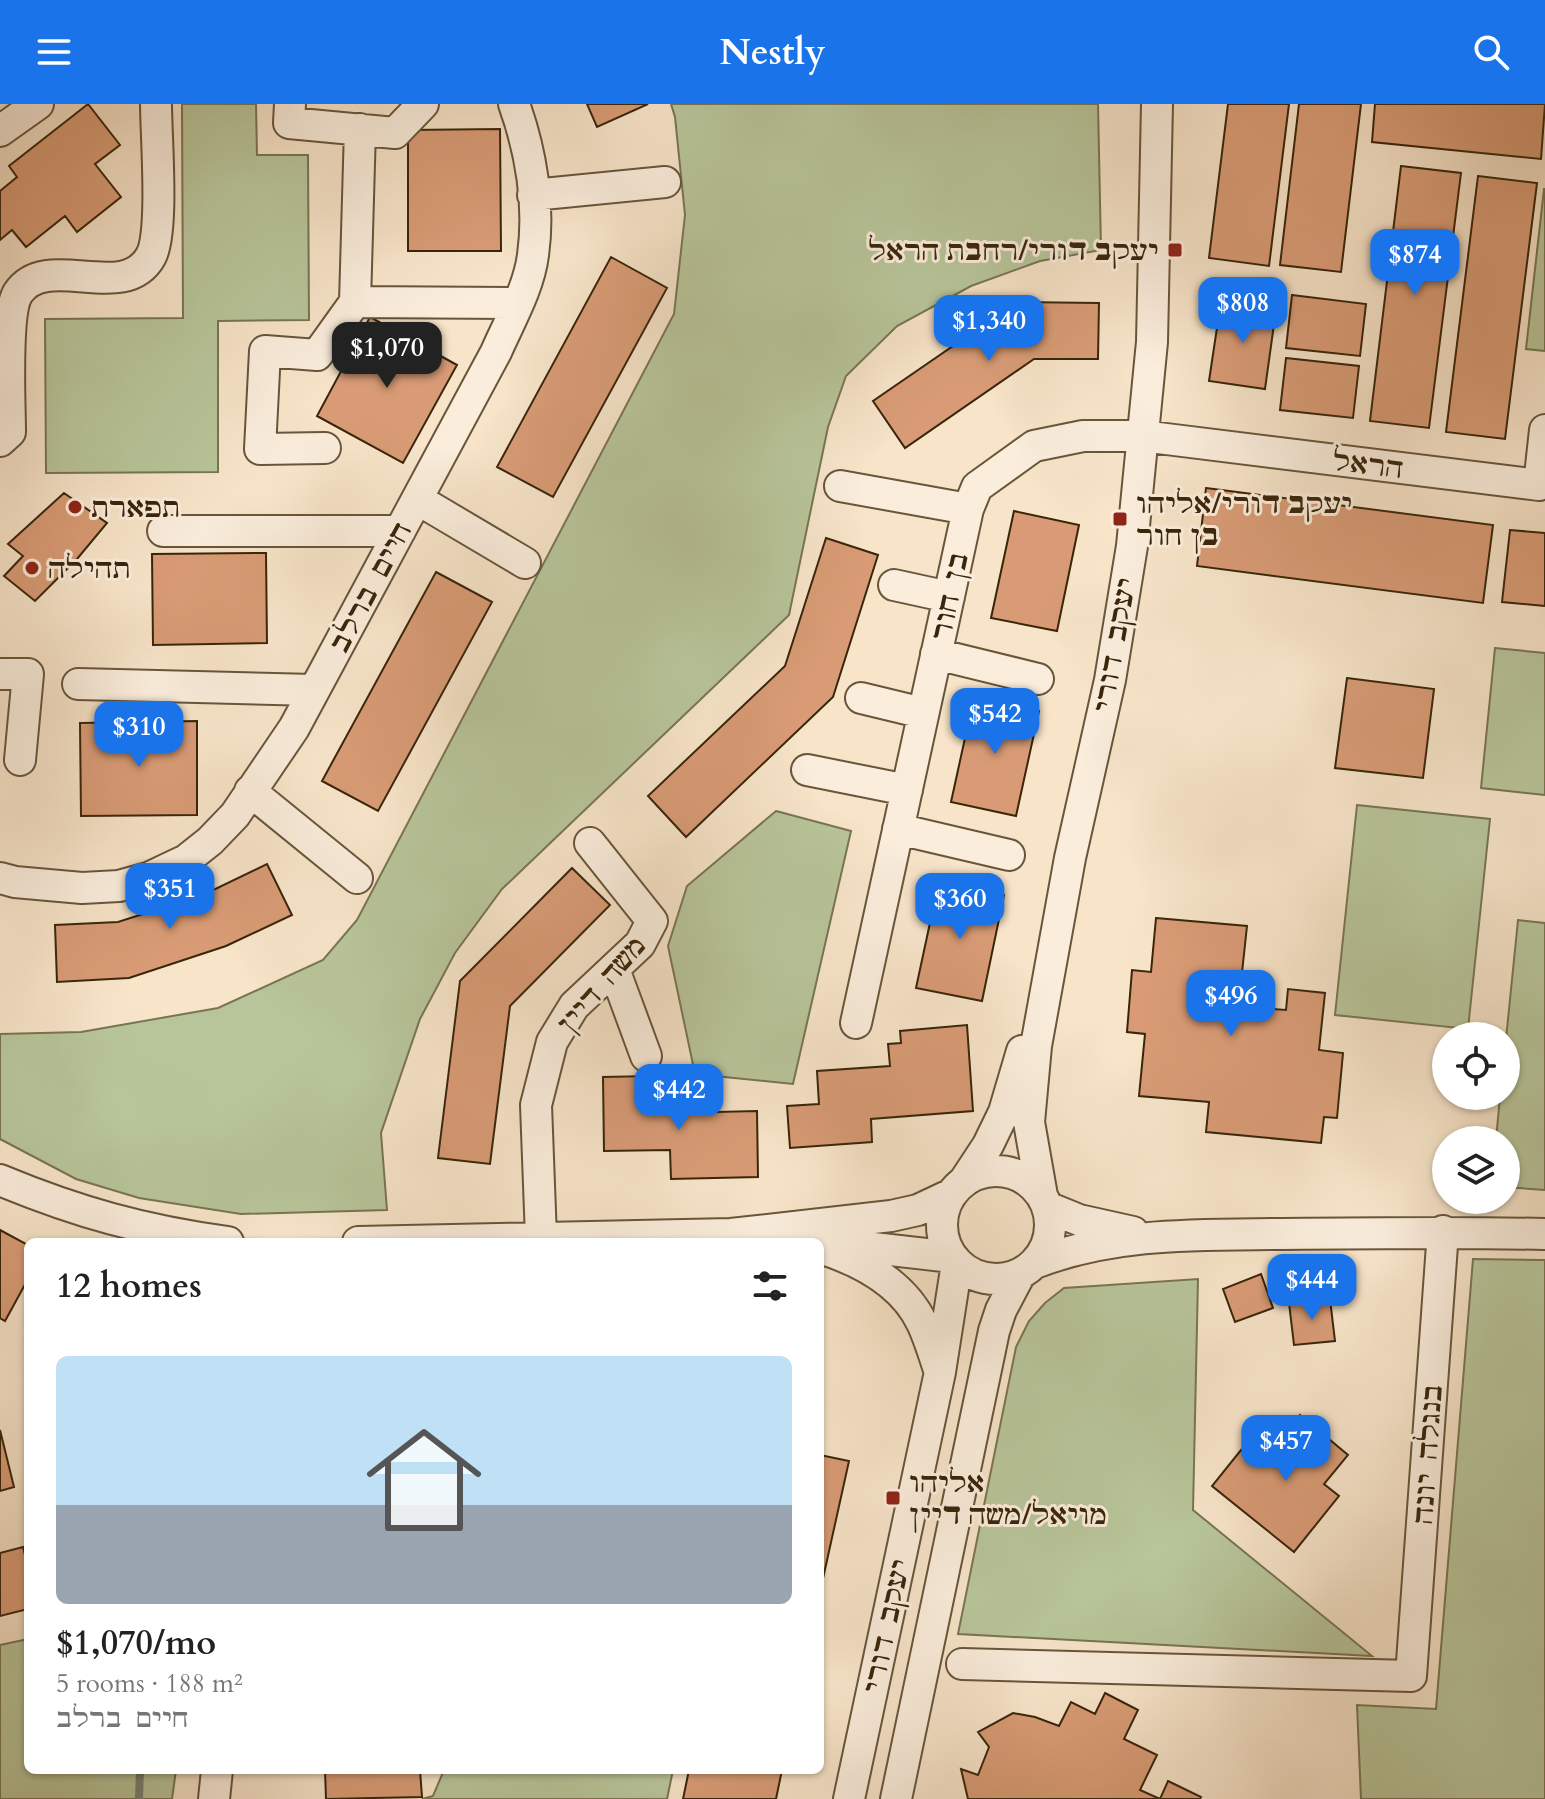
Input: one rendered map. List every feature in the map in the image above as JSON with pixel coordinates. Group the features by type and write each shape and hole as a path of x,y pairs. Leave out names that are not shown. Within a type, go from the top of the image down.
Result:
{"street":[{"path":"0,131 38,104"},
{"path":"0,441 10,432 6,320 16,296 27,282 45,276 121,277 139,269 151,256 157,232 156,104"},
{"path":"290,104 289,123 395,133 423,104"},
{"name":"חיים ברלב","path":"0,878 82,888 119,886 148,878 186,860 235,815 294,728 496,352 518,303 533,257 533,195 532,171 514,104"},
{"name":"יעקב דורי","path":"1044,1201 1029,1122 1036,1046 1054,942 1110,680 1132,546 1152,342 1157,104"},
{"path":"325,448 260,449 265,351 317,355 355,302 360,129"},
{"path":"533,195 665,182"},
{"path":"355,302 518,303"},
{"name":"הראל","path":"1142,436 1539,485 1545,430"},
{"name":"בן חור","path":"856,1023 968,509 977,487 1034,446 1083,436 1142,436"},
{"path":"840,486 968,509"},
{"path":"417,499 525,563"},
{"path":"163,531 400,531"},
{"path":"894,585 949,597"},
{"path":"936,654 1038,679"},
{"path":"0,674 28,674 20,760"},
{"path":"78,684 314,690"},
{"path":"861,698 923,713"},
{"path":"807,770 907,790"},
{"path":"250,791 357,878"},
{"path":"898,829 1009,855"},
{"name":"משה דיין","path":"541,1238 536,1105 552,1042 574,1006 640,944 652,921 590,843"},
{"name":"יעקב דורי","path":"959,1187 988,1145 1004,1112 1054,942"},
{"path":"614,969 646,1056"},
{"path":"541,1238 731,1234 891,1216 918,1210 989,1171 1006,1172 1023,1178 1044,1201 1079,1220 1150,1236"},
{"path":"0,1180 88,1214 145,1230 200,1238"},
{"path":"959,1187 944,1209 942,1226 945,1243 954,1260 971,1274 987,1279 1004,1279 1069,1249 1150,1236 1443,1231 1545,1234"},
{"path":"1028,1268 1048,1239 1050,1221 1044,1201"},
{"name":"בנגלה יונה","path":"962,1664 1411,1676 1443,1231"},
{"path":"731,1234 770,1238"},
{"path":"824,1244 954,1260"},
{"path":"824,1248 873,1272 902,1293 921,1322 940,1372"},
{"name":"יעקב דורי","path":"849,1799 940,1372 954,1260"},
{"name":"יעקב דורי","path":"896,1799 994,1331 1001,1310 1028,1268"},
{"path":"214,1799 217,1774"}],"green space":[{"path":"182,104 256,104 257,155 308,155 309,320 218,321 218,472 46,473 45,319 183,318"},
{"path":"671,104 1098,104 1101,250 1040,261 971,286 897,326 846,376 828,427 789,615 502,889 455,953 420,1019 381,1133 387,1210 241,1214 139,1198 76,1179 0,1139 0,1034 81,1032 218,1008 323,960 357,920 674,314 685,215"},
{"path":"1545,189 1545,351 1526,349"},
{"path":"1495,648 1545,653 1545,795 1481,788"},
{"path":"1357,805 1490,819 1469,1022 1432,1022 1432,1025 1335,1015"},
{"path":"776,811 851,831 793,1084 695,1074 668,946 687,886"},
{"path":"1518,920 1545,923 1545,1190 1520,1188 1520,1126 1497,1126 1499,1110 1520,1110 1520,1022 1508,1022"},
{"path":"1473,1259 1545,1260 1545,1799 1361,1799 1357,1705 1436,1709"},
{"path":"1198,1279 1193,1510 1372,1656 958,1634 1016,1347 1029,1321 1064,1288"},
{"path":"24,1640 24,1774 175,1774 172,1799 0,1799 0,1645"},
{"path":"442,1774 672,1774 667,1799 422,1799 433,1796"}],"building":[{"path":"88,104 120,145 95,164 121,197 77,232 65,216 26,247 12,230 0,240 0,191 17,177 9,166"},
{"path":"587,104 648,104 597,127"},
{"path":"1228,104 1289,104 1269,266 1209,258"},
{"path":"1299,104 1361,104 1341,272 1280,265"},
{"path":"1375,104 1545,104 1541,159 1372,142"},
{"path":"500,129 501,251 408,251 408,130"},
{"path":"1401,166 1461,173 1429,428 1370,421"},
{"path":"1478,176 1537,183 1505,439 1446,432"},
{"path":"611,257 667,288 553,497 497,467"},
{"path":"1292,295 1366,304 1360,356 1286,348"},
{"path":"1221,301 1276,310 1265,389 1209,381"},
{"path":"1017,302 1099,303 1098,359 1034,359 905,448 873,401"},
{"path":"370,317 457,365 403,463 317,416"},
{"path":"1286,358 1359,366 1353,418 1280,410"},
{"path":"1206,488 1493,525 1483,603 1197,566"},
{"path":"64,493 107,523 35,601 4,576 23,556 8,544"},
{"path":"1014,511 1079,525 1057,631 991,618"},
{"path":"1510,530 1545,533 1545,606 1502,602"},
{"path":"826,538 878,555 833,697 686,837 648,796 785,666"},
{"path":"266,553 267,643 153,645 152,554"},
{"path":"436,572 492,602 378,811 322,781"},
{"path":"1347,678 1434,689 1423,778 1335,768"},
{"path":"974,697 1039,711 1016,816 951,802"},
{"path":"197,721 197,815 81,816 80,723"},
{"path":"267,864 292,915 226,946 129,978 57,982 55,925 118,922 205,894"},
{"path":"572,868 610,905 510,1006 490,1164 438,1158 460,981"},
{"path":"939,881 1004,895 982,1001 916,988"},
{"path":"1156,918 1247,926 1241,982 1263,984 1261,1008 1286,1010 1288,989 1325,993 1319,1050 1343,1053 1337,1118 1324,1117 1321,1143 1206,1132 1209,1102 1139,1096 1145,1034 1127,1032 1132,970 1151,972"},
{"path":"967,1025 973,1111 871,1119 872,1142 790,1148 787,1106 819,1104 817,1071 890,1066 888,1044 901,1043 900,1031"},
{"path":"651,1076 652,1101 674,1101 674,1113 757,1111 758,1177 671,1179 670,1150 604,1151 603,1077"},
{"path":"0,1230 24,1243 24,1286 5,1321 0,1318"},
{"path":"1261,1274 1273,1308 1235,1322 1223,1289"},
{"path":"1330,1299 1335,1341 1294,1345 1289,1303"},
{"path":"1300,1415 1348,1455 1324,1484 1339,1496 1294,1552 1212,1486 1241,1450 1259,1465"},
{"path":"0,1430 14,1487 0,1491"},
{"path":"824,1456 849,1461 824,1574"},
{"path":"23,1547 24,1551 24,1610 0,1616 0,1553"},
{"path":"1105,1693 1138,1710 1124,1739 1157,1755 1140,1790 1160,1799 968,1799 961,1769 978,1775 989,1747 978,1732 1013,1713 1059,1726 1071,1702 1095,1714"},
{"path":"325,1774 420,1774 422,1797 326,1799"},
{"path":"688,1774 781,1774 776,1799 683,1799"},
{"path":"1168,1781 1201,1797 1200,1799 1160,1799"}],"waterway":[{"path":"139,1799 140,1774"}],"place":[{"name":"יעקב דורי/רחבת הראל","path":"1175,250"},
{"name":"תפארת","path":"75,507"},
{"name":"יעקב דורי/אליהו בן חור","path":"1120,519"},
{"name":"תהילה","path":"32,568"},
{"name":"אליהו מויאל/משה דיין","path":"893,1498"}]}
